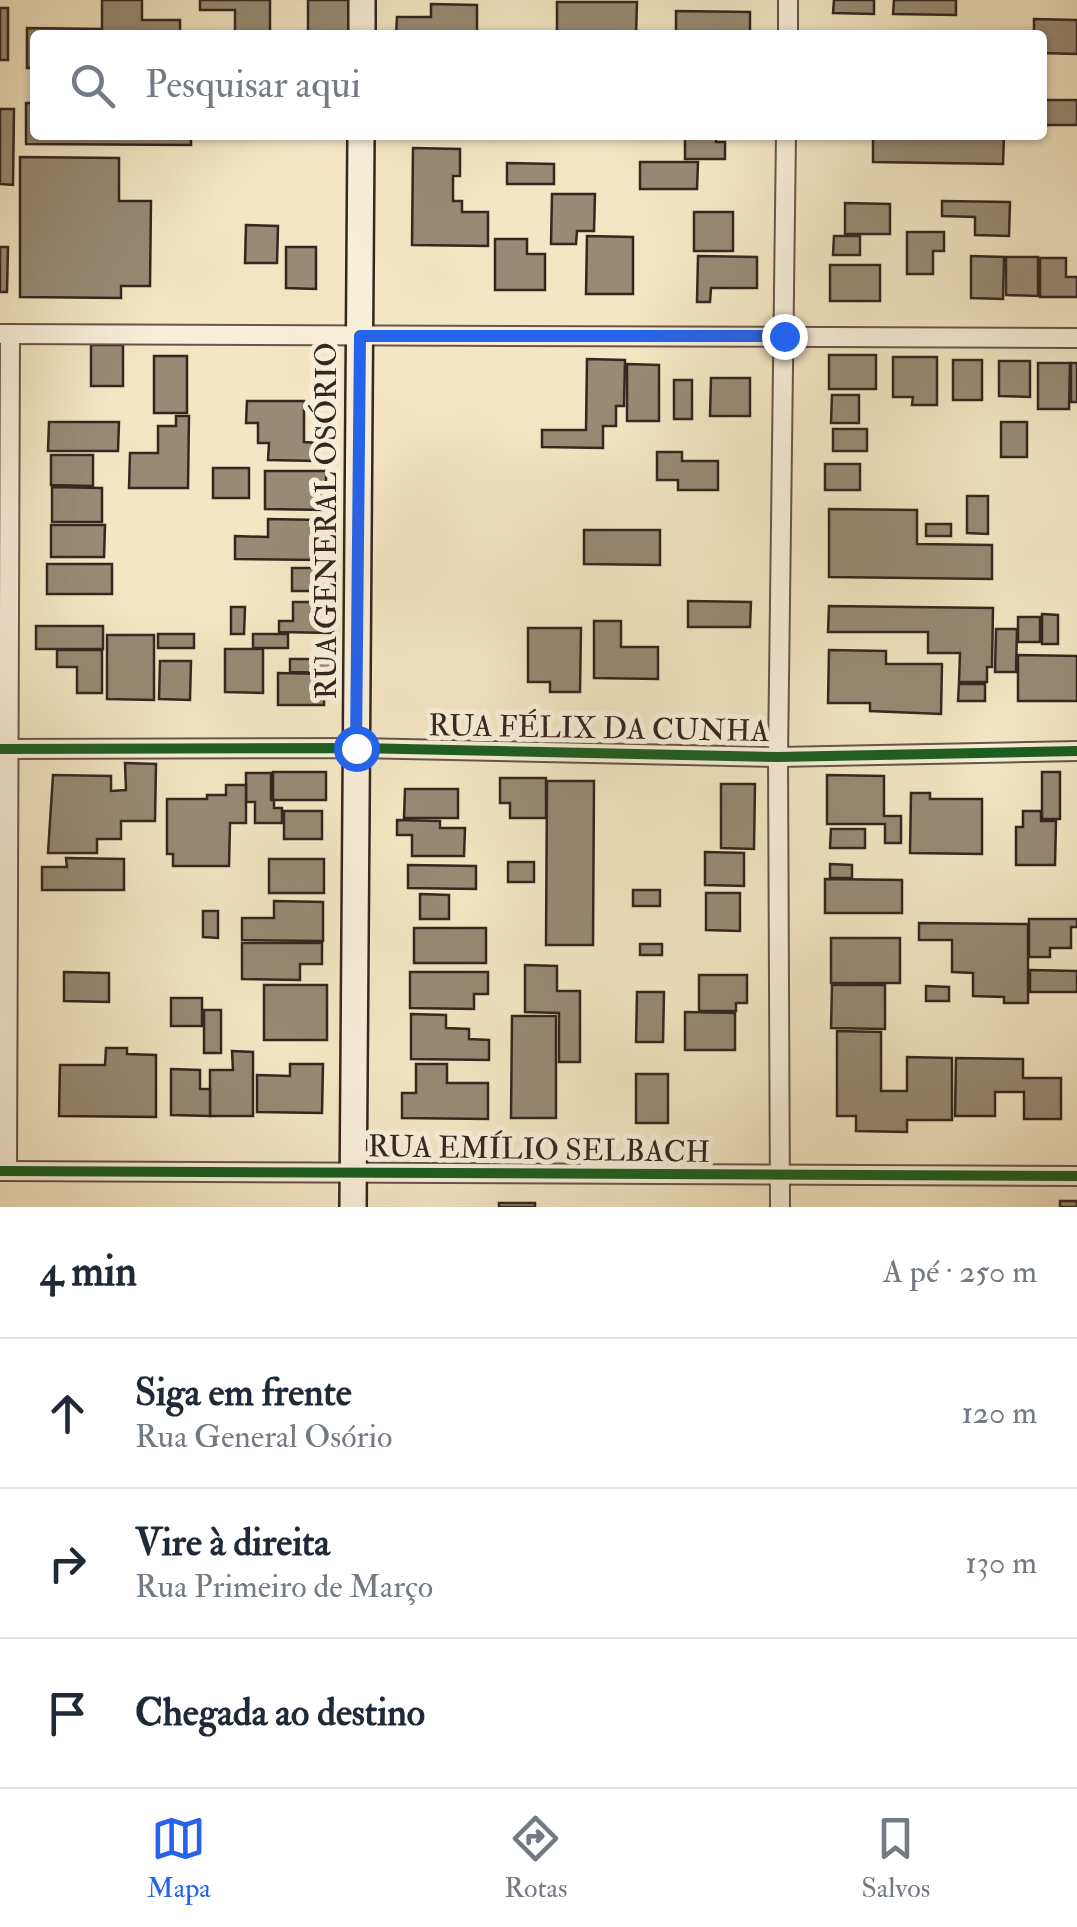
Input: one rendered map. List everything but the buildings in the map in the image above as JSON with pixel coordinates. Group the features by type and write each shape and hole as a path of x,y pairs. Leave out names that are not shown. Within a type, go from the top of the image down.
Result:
{"street":[{"path":"362,0 362,30"},
{"path":"788,0 788,30"},
{"name":"RUA GENERAL OSÓRIO","path":"354,1207 361,140"},
{"path":"780,1207 778,757 786,140"},
{"path":"4,1171 5,334 1077,338"},
{"name":"RUA FÉLIX DA CUNHA","path":"5,749 356,748 778,757 1077,751"},
{"name":"RUA EMÍLIO SELBACH","path":"4,1171 1077,1176"}],"cycle path":[{"path":"0,749 357,748 778,757 1077,751"},
{"path":"0,1171 1077,1176"}],"route":[{"path":"356,748 360,336 784,336"}]}
